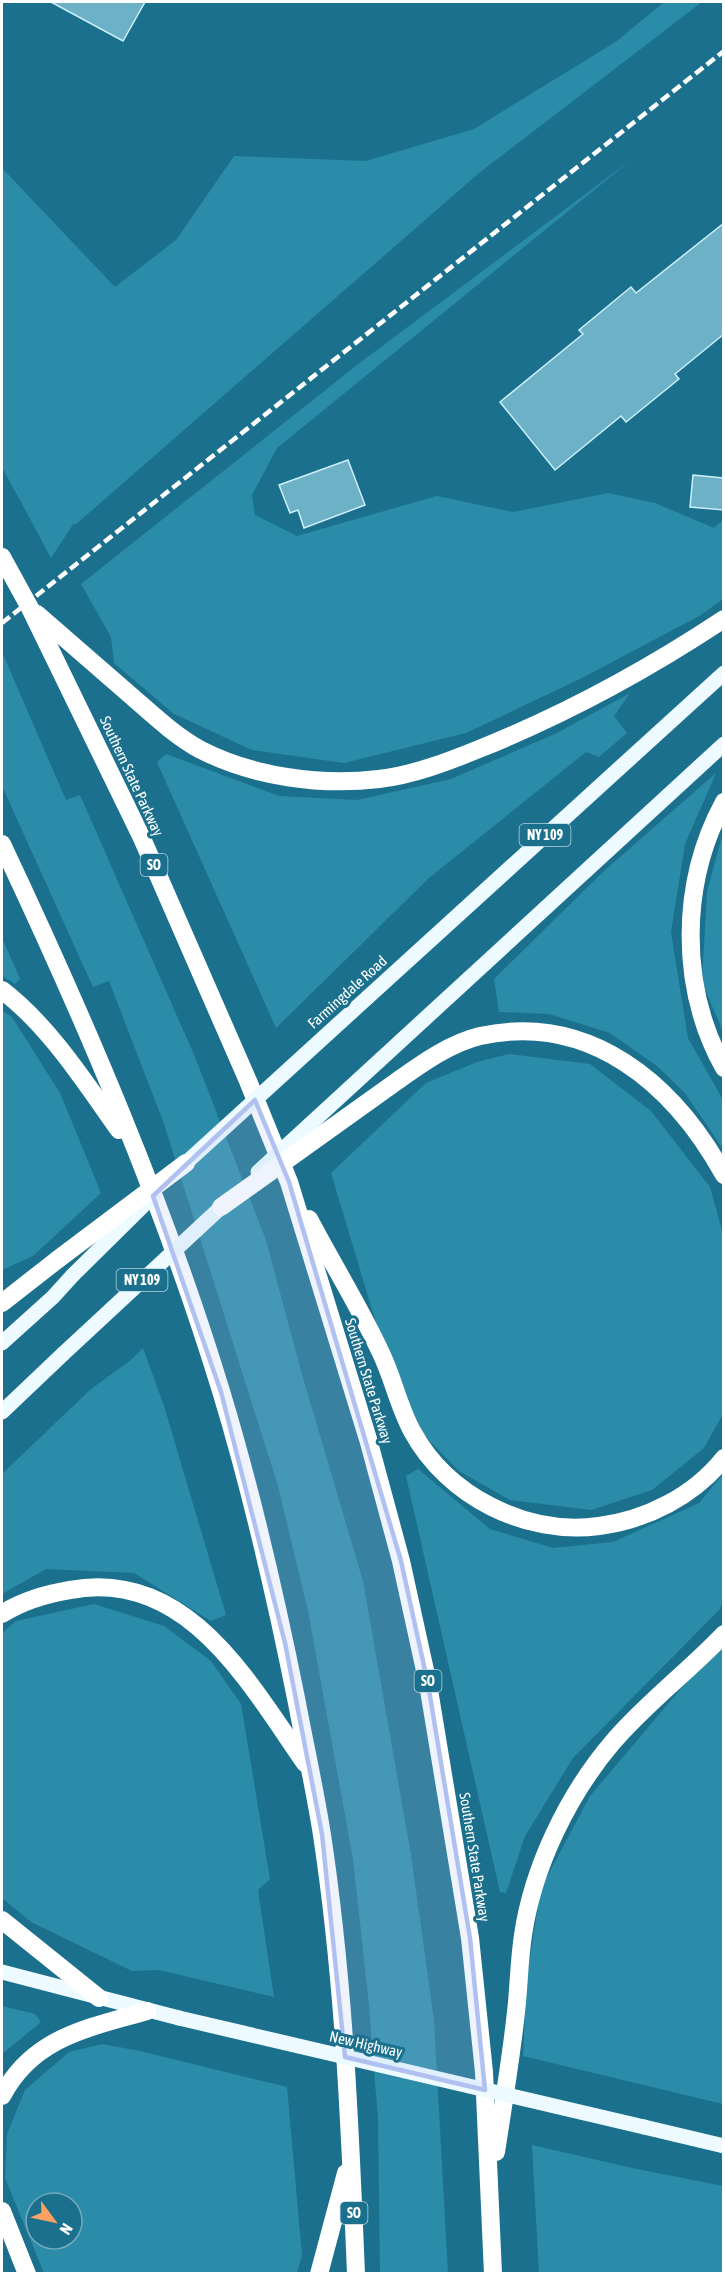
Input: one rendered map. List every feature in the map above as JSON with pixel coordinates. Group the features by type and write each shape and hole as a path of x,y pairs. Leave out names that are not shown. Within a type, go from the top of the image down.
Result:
{"highway":[{"name":"Southern State Parkway","path":"2,557 30,608 141,836 221,1018 289,1182 368,1439 401,1561 428,1684 470,1938 484,2072 493,2274"},
{"path":"30,608 159,720 199,749 228,761 273,774 347,782 381,779 413,772 498,741 598,694 723,619"},
{"path":"723,802 711,825 696,878 690,940 698,1000 706,1030 723,1068"},
{"name":"SO","path":"2,844 86,1029 182,1272 221,1392 256,1516 285,1643 322,1834 338,1960 351,2153 356,2274"},
{"path":"2,990 23,1008 63,1052 137,1155"},
{"path":"221,1207 438,1054 479,1036 520,1032 573,1038 596,1045 617,1057 659,1089 678,1107 698,1132 723,1175"},
{"path":"2,1304 186,1163"},
{"path":"289,1182 381,1352 402,1412 414,1434 443,1472 480,1501 503,1512 545,1525 592,1527 616,1524 639,1517 681,1496 700,1483 723,1458"},
{"path":"2,1614 34,1598 82,1588 103,1587 154,1599 210,1636 236,1663 310,1770"},
{"path":"490,2196 517,2010 518,1971 523,1933 539,1870 568,1809 612,1743 643,1711 698,1662 723,1634"},
{"path":"2,1920 99,1998"},
{"path":"2,2096 28,2060 61,2038 147,2011"},
{"path":"319,2274 351,2153"},
{"path":"2,2211 27,2274"}],"main road":[{"name":"Farmingdale Road","path":"2,1343 186,1163 723,673"},
{"name":"NY 109","path":"2,1412 723,744"},
{"name":"New Highway","path":"2,1972 147,2011 723,2146"}],"highlighted area":[{"path":"255,1100 289,1182 401,1561 428,1684 470,1938 485,2090 345,2057 322,1834 285,1643 221,1392 153,1196"}],"shaded area":[{"path":"664,2 702,2 479,173 75,525 74,523 51,558 2,467 2,168 115,287 176,240 234,156 366,161 474,129 617,41"},
{"path":"631,160 277,448 252,495 255,515 297,536 437,496 513,512 608,493 655,503 714,528 723,520 723,599 701,615 580,679 466,733 344,763 252,750 174,714 114,663 111,637 81,584 357,365"},
{"path":"2,652 66,800 80,795 195,1057 266,1240 301,1371 363,1581 411,1855 434,2020 448,2273 380,2273 378,2120 369,2005 353,1859 308,1611 278,1486 163,1121 109,981 93,987 2,786"},
{"path":"630,693 614,716 627,733 599,757 586,752 430,877 276,1028 157,762 166,754 279,796 357,800 451,779 557,733"},
{"path":"716,773 685,844 671,932 688,1038 723,1100 723,1149 685,1093 657,1066 610,1033 549,1014 499,1012 494,979 605,870"},
{"path":"723,832 723,1032 702,982 707,892"},
{"path":"2,938 20,979 15,984 2,976"},
{"path":"2,1011 12,1017 60,1093 101,1193 33,1256 2,1270"},
{"path":"509,1054 590,1064 651,1111 710,1187 723,1234 723,1414 704,1448 652,1490 591,1510 510,1500 459,1471 418,1429 395,1386 331,1173 426,1083 477,1062"},
{"path":"143,1348 164,1406 226,1615 211,1621 134,1573 46,1569 2,1594 2,1474 91,1389 131,1360"},
{"path":"418,1469 490,1529 553,1548 613,1542 699,1503 723,1474 723,1602 719,1610 573,1758 525,1836 506,1893 500,1892 406,1476"},
{"path":"94,1604 164,1626 211,1661 241,1704 270,1879 258,1890 274,1997 159,1970 132,1971 31,1922 2,1898 2,1633 16,1621"},
{"path":"723,1647 723,2104 523,2056 527,1975 541,1888 590,1796 684,1685"},
{"path":"2,2006 35,2014 41,2022 2,2054"},
{"path":"102,2044 287,2087 302,2255 297,2273 44,2273 35,2251 84,2251 84,2191 24,2191 24,2224 5,2178 7,2134 25,2090 69,2052"},
{"path":"532,2145 723,2186 723,2273 539,2273"}],"building":[{"path":"51,2 145,2 123,41"},
{"path":"724,223 724,334 675,374 679,379 626,422 621,416 555,470 500,402 583,334 579,330 631,287 636,293"},
{"path":"348,460 365,505 304,528 298,510 290,513 279,485"},
{"path":"693,475 723,478 724,510 690,507"}],"railway":[{"path":"2,623 724,51"}]}
